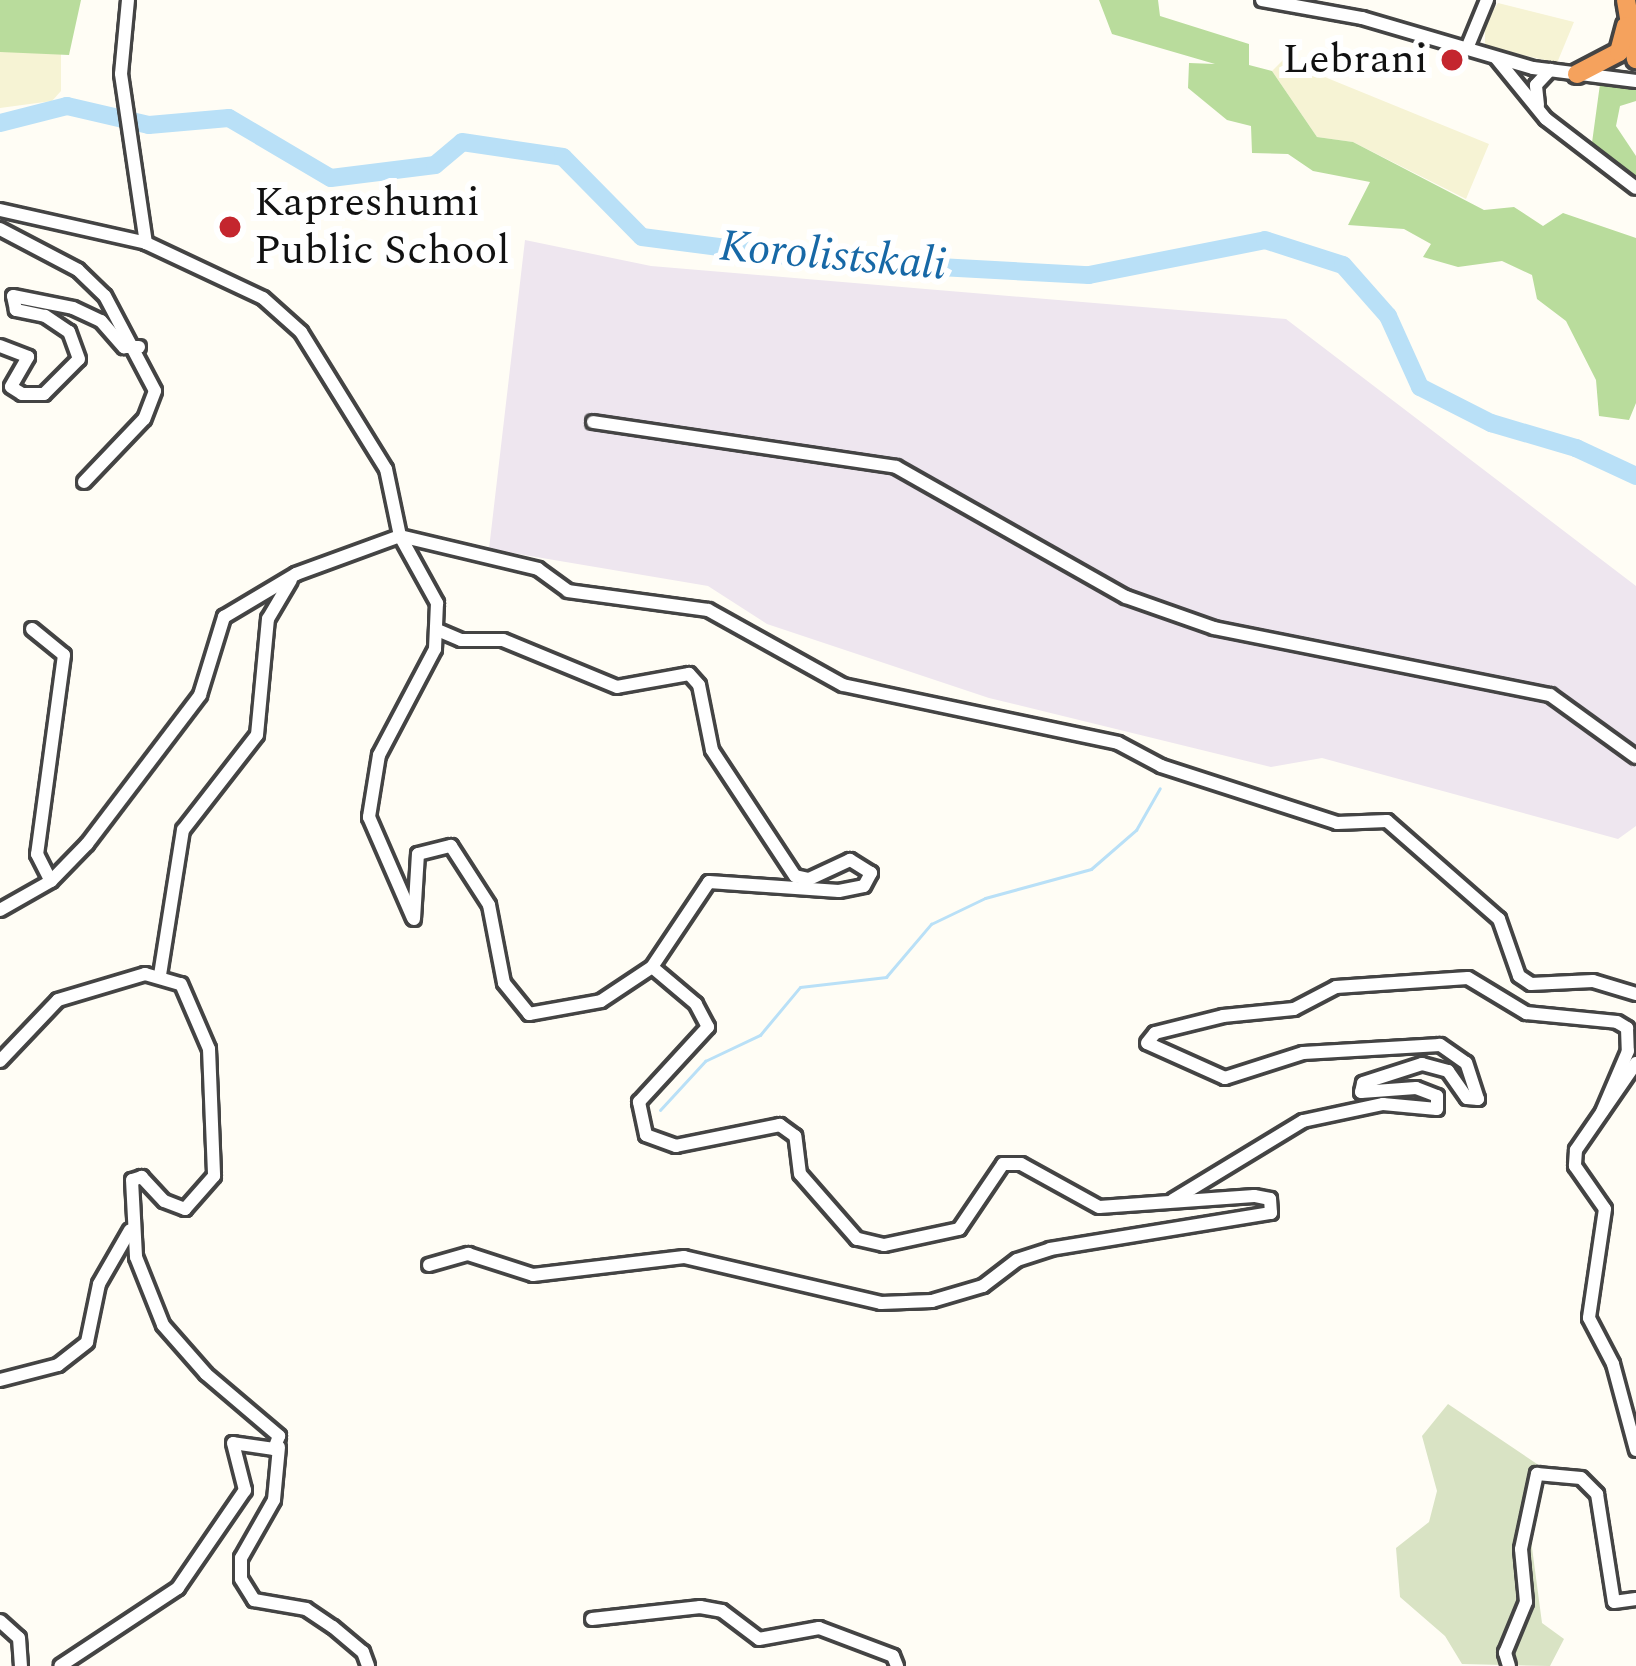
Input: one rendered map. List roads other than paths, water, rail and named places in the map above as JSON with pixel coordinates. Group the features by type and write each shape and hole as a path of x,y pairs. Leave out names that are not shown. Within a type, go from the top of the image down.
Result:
{"highway":[{"path":"1577,74 1619,52 1626,0"},
{"path":"1626,26 1636,59"}],"street":[{"path":"128,0 121,74 146,243"},
{"path":"1468,46 1487,0"},
{"path":"1267,1 1468,46 1496,58 1550,70 1636,81"},
{"path":"1496,58 1539,110 1636,188"},
{"path":"1539,110 1536,85 1550,70"},
{"path":"0,210 146,243 281,309 386,469 400,536 437,603 440,631 412,705 379,755 369,817 414,919 418,854 451,846 489,905 504,983 529,1014 601,1001 652,967 710,882 838,891 864,886 871,873 850,860 808,879 795,876 712,750 699,685 689,674 617,687 503,640 461,640 440,631"},
{"path":"0,229 79,270 139,347 155,391 152,406 84,482"},
{"path":"0,346 28,357 11,387 22,394 44,394 79,359 69,332 16,310 13,296 73,308 101,321 124,347 139,347"},
{"path":"593,422 896,467 1126,597 1214,628 1550,695 1636,757"},
{"path":"0,910 51,881 200,695 224,617 296,574 400,536 538,569 568,590 707,610 843,685 1118,743 1161,766 1337,824 1387,821 1499,919 1520,976 1532,984 1593,981 1636,994"},
{"path":"160,975 183,830 257,735 268,619 296,574"},
{"path":"32,629 64,655 37,854 51,881"},
{"path":"429,1264 468,1254 533,1275 684,1257 881,1303 932,1301 983,1286 1017,1260 1050,1249 1271,1213 1274,1206 1254,1196 1099,1207 1021,1164 1003,1164 958,1229 884,1245 857,1239 800,1174 795,1136 780,1125 676,1146 646,1135 639,1102 708,1027 696,1004 652,967"},
{"path":"0,1061 58,1000 160,975 181,984 208,1048 214,1176 185,1209 136,1177 127,1200 130,1228 164,1324 206,1374 275,1431 279,1447 274,1500 241,1558 241,1579 254,1600 305,1609 333,1627 363,1652 368,1666"},
{"path":"1171,1201 1303,1121 1383,1104 1437,1109 1437,1096 1416,1088 1361,1092 1364,1083 1422,1064 1450,1072 1467,1098 1478,1099 1466,1063 1440,1045 1303,1053 1226,1078 1147,1043 1155,1033 1223,1016 1294,1009 1336,987 1468,978 1526,1013 1569,1024 1617,1022 1628,1028 1628,1051 1602,1112"},
{"path":"1636,1064 1576,1150 1575,1166 1605,1209 1589,1318 1613,1364 1636,1450"},
{"path":"0,1380 58,1365 87,1342 100,1284 130,1228"},
{"path":"60,1666 186,1578 245,1490 233,1443 279,1447"},
{"path":"1509,1666 1505,1653 1526,1602 1521,1549 1537,1474 1582,1478 1597,1494 1614,1602 1636,1599"},
{"path":"592,1619 700,1607 722,1611 759,1639 799,1628 833,1632 893,1656 897,1666"},
{"path":"0,1621 19,1638 21,1666"}],"waterway":[{"name":"Korolistskali","path":"0,123 67,106 149,125 229,118 331,178 435,165 462,142 563,157 642,237 828,261 1089,275 1265,240 1343,265 1388,316 1420,387 1491,423 1576,448 1636,476"},
{"path":"660,1110 705,1061 760,1035 800,987 886,977 931,924 985,898 1091,869 1136,830 1160,788"}],"place":[{"name":"Lebrani","path":"1452,60"},
{"name":"Kapreshumi Public School","path":"230,227"}]}
